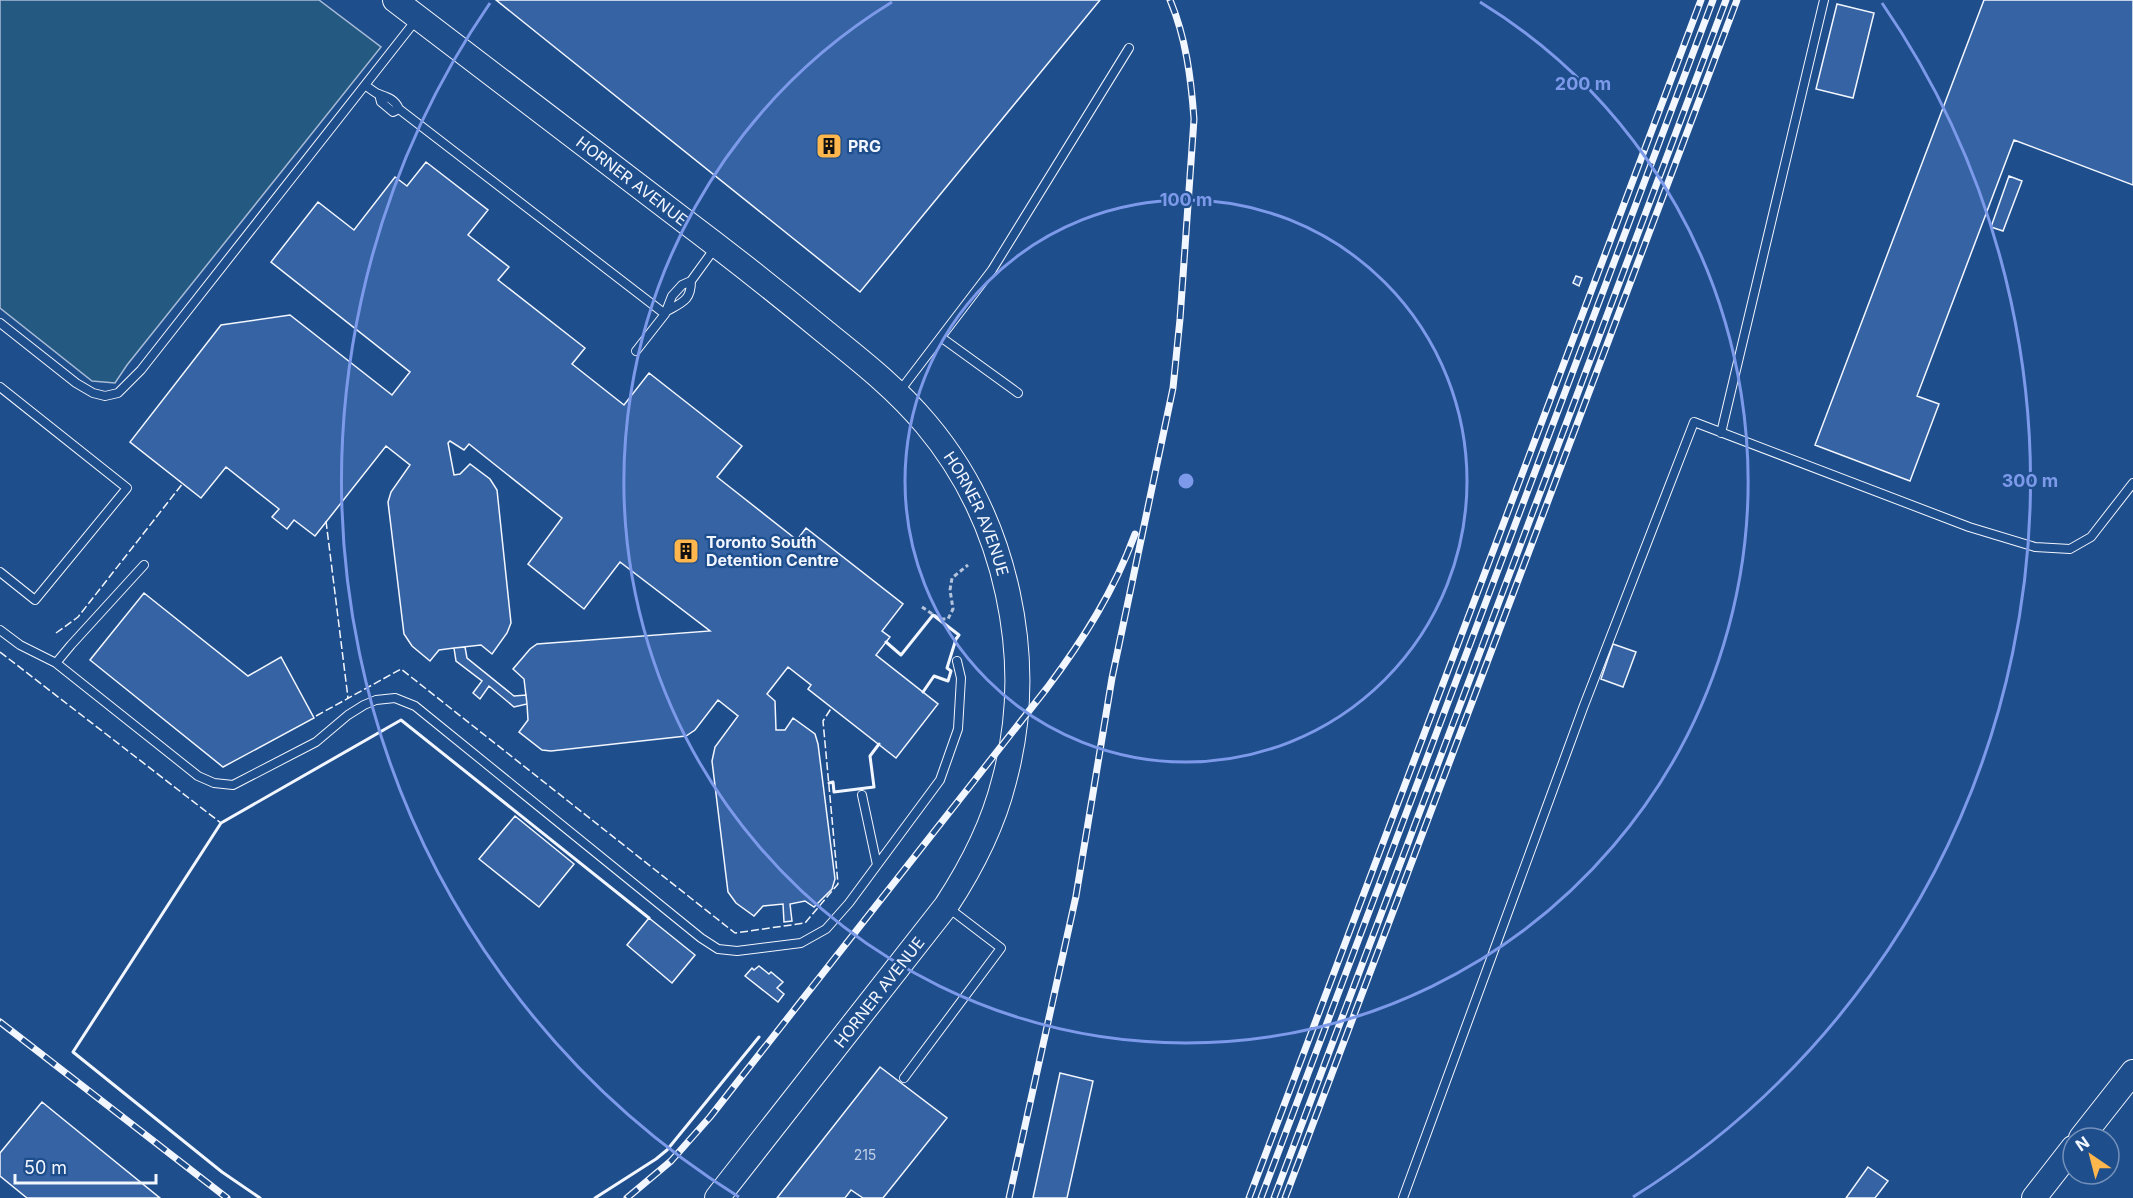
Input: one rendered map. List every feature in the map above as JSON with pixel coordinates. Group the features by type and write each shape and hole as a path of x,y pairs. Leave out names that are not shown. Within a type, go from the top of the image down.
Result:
{"main road":[{"name":"HORNER AVENUE","path":"395,0 717,245 898,393 928,426 969,487 988,529 1003,573 1017,656 1017,694 1005,781 990,823 972,862 946,906 717,1198"},
{"path":"2090,1126 2133,1072"},
{"path":"2034,1198 2061,1163"}],"lane":[{"path":"1721,433 1824,0"},
{"path":"0,323 76,383 93,393 105,396 117,393 141,370 418,17"},
{"path":"898,393 992,270 1129,48"},
{"path":"365,85 379,94 381,102 393,112 399,109 666,313"},
{"path":"636,351 666,313 672,296 682,285 691,281 717,245"},
{"path":"942,338 1018,393"},
{"path":"0,387 128,488 35,600 0,572"},
{"path":"1403,1198 1583,708 1694,422 1969,527 2035,547 2070,549 2091,537 2133,483"},
{"path":"56,663 144,565"},
{"path":"0,630 20,645 56,663 198,776 214,783 233,785 247,779 315,742 348,715 376,700 395,698 415,706 701,938 718,949 737,951 801,943 826,929 877,865 940,780 958,729 961,678 957,661"},
{"path":"862,795 877,865"},
{"path":"904,1078 1001,948 946,906"}],"path":[{"path":"922,607 940,619 948,619 953,609 950,590 952,578 968,565"}],"shaded area":[{"path":"0,0 319,0 381,47 115,383 92,381 0,308"}],"building":[{"name":"PRG","path":"496,0 1100,0 860,292"},
{"path":"1984,0 2133,0 2133,185 2014,140 1917,396 1939,404 1910,481 1815,445"},
{"path":"1837,4 1874,13 1853,98 1816,89"},
{"name":"Toronto South Detention Centre","path":"426,162 488,210 468,235 509,267 498,280 585,348 572,364 624,405 649,373 742,446 717,477 797,540 806,528 903,604 882,631 890,637 876,655 938,704 896,758 808,689 811,685 788,667 767,694 775,701 776,730 785,730 793,718 815,734 835,879 832,889 814,907 805,901 790,904 792,921 784,922 783,904 763,906 754,916 736,903 728,892 712,761 715,747 738,716 718,700 695,730 686,736 551,751 542,750 519,732 528,720 527,704 524,679 513,669 537,644 710,631 620,562 584,609 528,564 562,518 469,444 464,450 450,441 448,443 454,475 460,474 470,464 490,479 497,490 511,623 507,633 492,654 481,645 454,648 439,650 430,661 412,646 404,634 388,502 391,492 410,465 386,446 315,536 294,520 287,529 272,517 279,509 226,467 201,498 130,442 221,325 290,315 392,395 410,372 271,262 318,202 354,230 395,177 407,186"},
{"path":"2009,176 2022,181 2003,231 1991,227"},
{"path":"1576,276 1582,278 1579,286 1573,283"},
{"path":"144,593 248,676 281,657 314,718 223,767 90,660"},
{"path":"1613,644 1636,652 1623,687 1601,679"},
{"path":"465,647 467,658 514,696 526,695 527,704 514,707 489,686 480,699 473,693 482,681 456,661 454,648"},
{"path":"515,816 574,864 539,907 479,859"},
{"path":"649,918 695,955 672,983 627,945"},
{"path":"759,966 783,982 777,988 784,994 778,1002 745,976 752,968 754,970"},
{"path":"880,1067 947,1118 883,1198 863,1198 851,1190 845,1198 777,1198"},
{"path":"1060,1073 1093,1081 1067,1198 1033,1198"},
{"path":"42,1102 160,1198 27,1198 0,1176 0,1153"},
{"path":"1868,1167 1888,1181 1875,1198 1846,1198"}],"railway":[{"path":"1009,1198 1076,896 1112,678 1173,388 1194,119 1187,58 1176,14 1170,0"},
{"path":"1249,1198 1701,0"},
{"path":"1261,1198 1713,0"},
{"path":"1274,1198 1726,0"},
{"path":"1285,1198 1737,0"},
{"path":"627,1198 671,1161 710,1117 1047,688 1097,614 1135,534"},
{"path":"0,1022 227,1198"}],"fence":[{"path":"56,633 78,617 183,483"},
{"path":"326,521 348,698"},
{"path":"0,652 221,823"},
{"path":"316,716 401,669 735,933 805,923 838,884 823,721 832,707"}],"wall":[{"path":"886,642 901,655 933,615 959,635 947,668 951,671 948,681 934,676 923,692"},
{"path":"260,1198 222,1172 73,1052 221,823 401,720 649,918"},
{"path":"829,783 833,782 834,792 874,787 870,756 879,744"},
{"path":"595,1198 667,1150 759,1037"}],"place":[{"name":"PRG","path":"829,146"},
{"name":"Toronto South Detention Centre","path":"686,551"}]}
